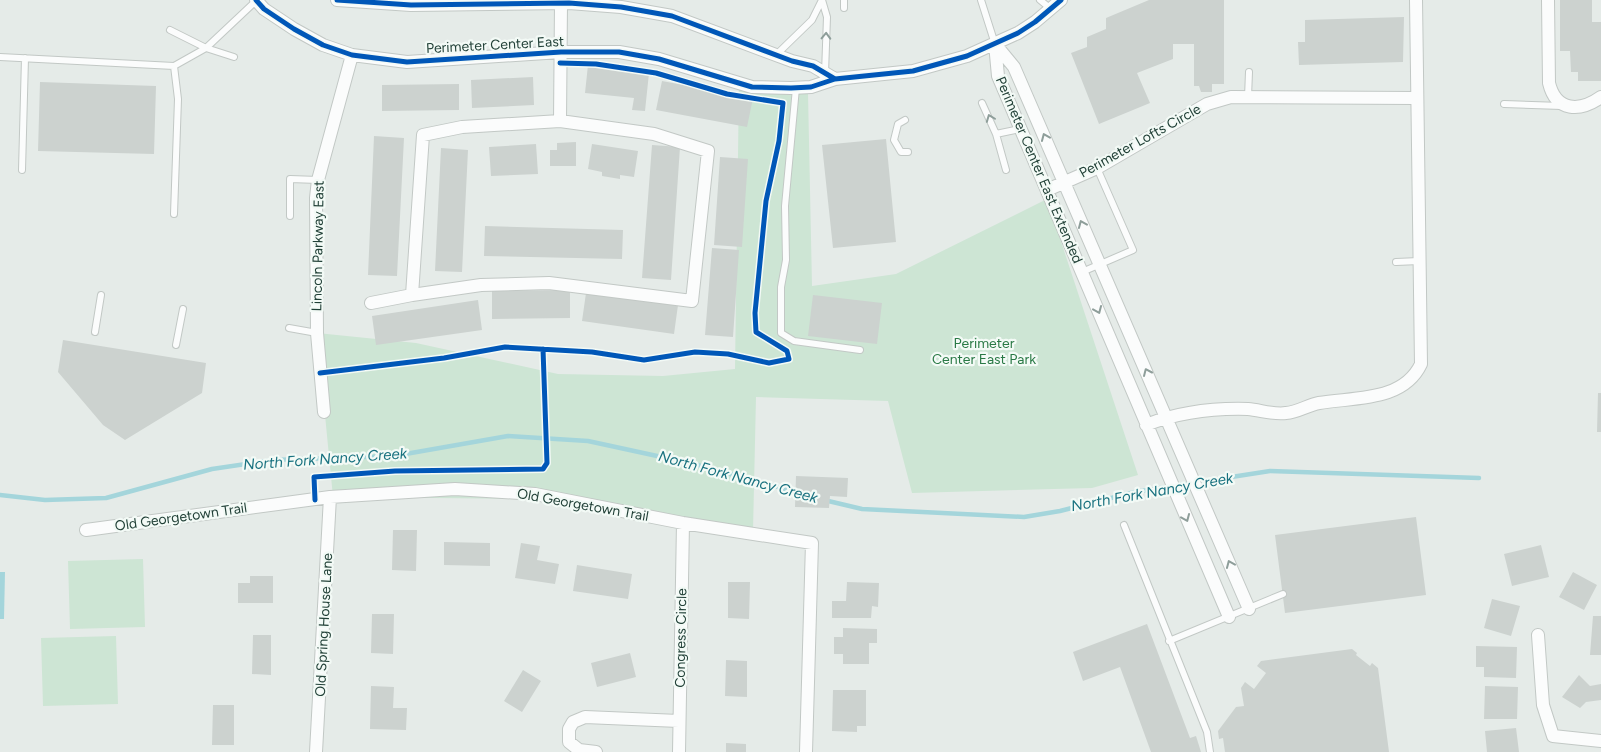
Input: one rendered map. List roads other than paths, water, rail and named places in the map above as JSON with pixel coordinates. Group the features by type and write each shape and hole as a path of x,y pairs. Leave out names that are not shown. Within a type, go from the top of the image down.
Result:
{"street":[{"name":"Perimeter Center East","path":"256,0 264,9 294,29 323,45 352,55 407,62 561,52 619,52 659,59 752,86 796,88 811,87 830,76 914,71 967,56 1018,33 1061,0"},
{"name":"Perimeter Center East","path":"337,0 411,5 478,2 561,3 621,7 672,16 776,55 813,66 830,76"},
{"path":"1146,425 1167,417 1197,412 1248,409 1285,414 1318,403 1370,397 1405,384 1415,377 1421,364 1416,0"},
{"path":"1548,0 1549,83 1555,98 1572,108 1587,105 1601,97"},
{"path":"560,121 561,3"},
{"name":"Perimeter Center East Extended","path":"995,44 998,76 1229,617"},
{"name":"Perimeter Center East Extended","path":"995,44 1014,67 1250,609"},
{"name":"Lincoln Parkway East","path":"324,412 317,333 318,180 352,55"},
{"name":"Perimeter Lofts Circle","path":"1047,190 1097,168 1206,104 1231,97 1416,98"},
{"path":"371,303 481,285 549,283 692,300 708,151 654,134 560,121 462,126 423,135 412,295"},
{"name":"Old Georgetown Trail","path":"86,530 330,498 454,489 535,494 683,523 812,543 806,752"},
{"name":"Old Spring House Lane","path":"316,752 330,498"},
{"name":"Congress Circle","path":"679,752 683,523"},
{"path":"1538,635 1543,705 1553,736 1601,741"},
{"path":"596,752 580,750 569,742 569,729 573,722 585,717 679,721"}],"lane":[{"path":"0,57 174,66 206,48 256,0"},
{"path":"776,55 812,20 822,0"},
{"path":"822,0 827,17 830,76"},
{"path":"844,0 844,8"},
{"path":"982,0 995,44"},
{"path":"1040,0 1051,9"},
{"path":"170,30 206,48 234,57"},
{"path":"22,170 25,58"},
{"path":"174,66 178,99 174,214"},
{"path":"1248,98 1249,72"},
{"path":"796,88 785,206 786,260 781,287 781,333 794,341 860,350"},
{"path":"982,103 996,134 1006,170"},
{"path":"1504,104 1566,106"},
{"path":"905,120 898,124 894,140 901,152 908,152"},
{"path":"996,134 1020,129"},
{"path":"1082,272 1133,250 1097,168"},
{"path":"290,216 290,179 318,180"},
{"path":"1396,262 1419,261"},
{"path":"95,332 101,295"},
{"path":"176,345 183,310"},
{"path":"289,328 317,333"},
{"path":"1124,525 1207,732 1210,752"},
{"path":"1169,641 1283,594"}],"water":[{"path":"0,572 5,572 4,619 0,619"}],"waterway":[{"name":"North Fork Nancy Creek","path":"0,495 45,500 106,498 212,469 273,460 394,456 508,436 588,441 694,464 800,493"},
{"name":"North Fork Nancy Creek","path":"824,500 862,509 1024,517 1060,511 1135,492 1270,471 1479,478"}],"park label":[{"name":"Perimeter Center East Park","path":"984,352"}]}
